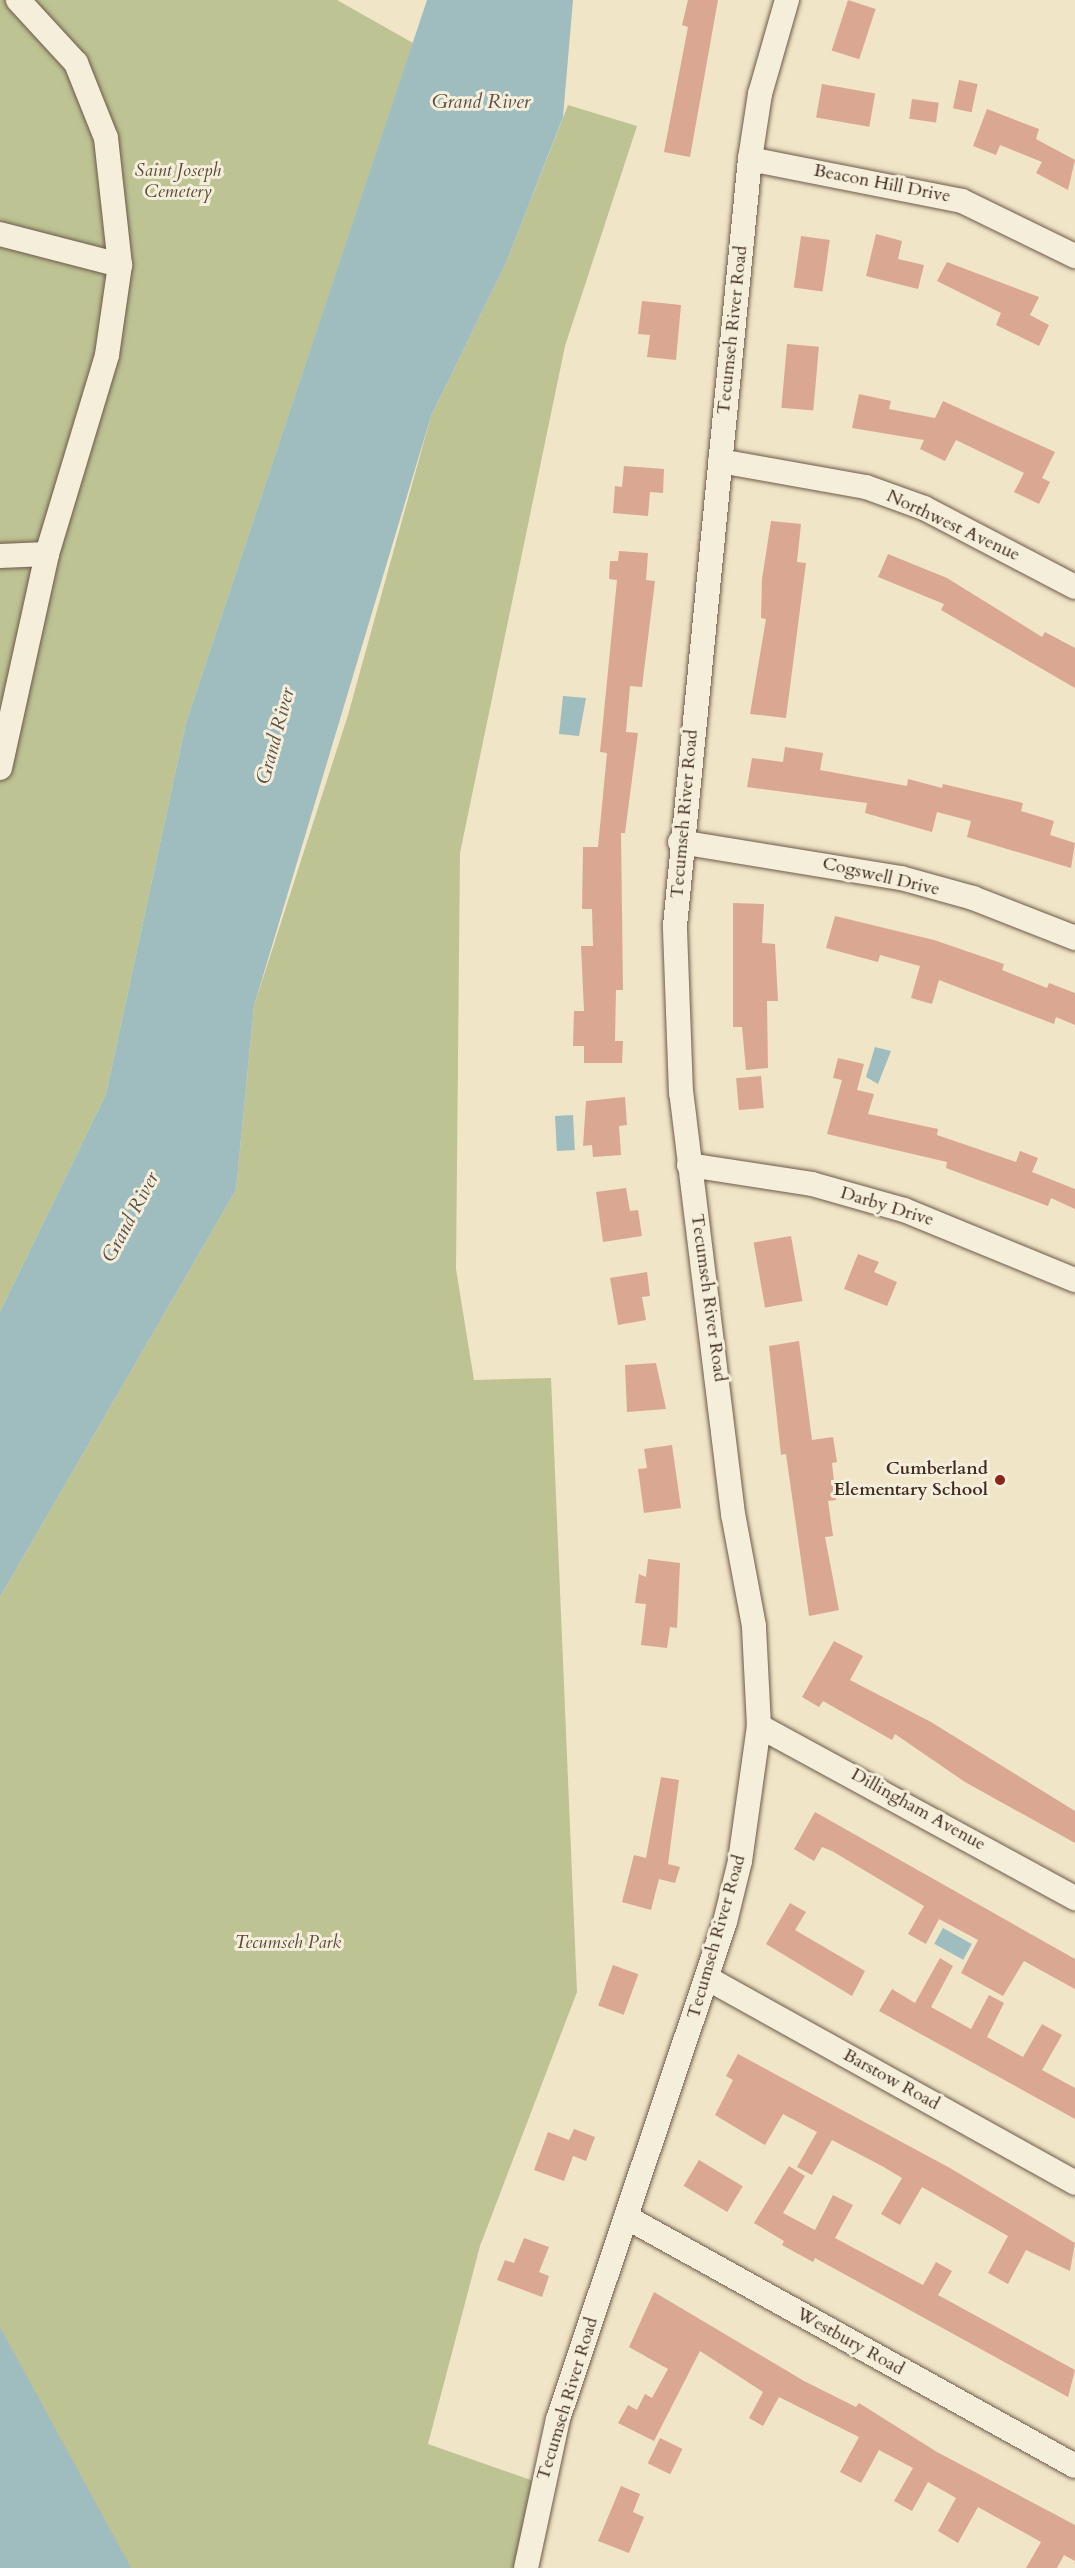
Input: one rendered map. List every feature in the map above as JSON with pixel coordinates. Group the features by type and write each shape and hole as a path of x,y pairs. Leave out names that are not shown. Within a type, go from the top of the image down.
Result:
{"street":[{"path":"0,768 47,554 107,355 120,265 106,138 76,63 18,0"},
{"name":"Tecumseh River Road","path":"526,2568 558,2419 708,1978 740,1861 759,1726 754,1626 733,1514 689,1165 675,996 680,842 750,159 760,94 787,0"},
{"name":"Beacon Hill Drive","path":"750,159 962,201 1075,256"},
{"path":"0,234 120,265"},
{"name":"Northwest Avenue","path":"720,461 866,487 924,508 1075,587"},
{"path":"0,556 47,554"},
{"name":"Cogswell Drive","path":"680,842 901,878 973,898 1075,939"},
{"name":"Darby Drive","path":"689,1165 812,1184 904,1210 1075,1280"},
{"name":"Dillingham Avenue","path":"759,1726 1075,1898"},
{"name":"Barstow Road","path":"708,1978 1075,2183"},
{"name":"Westbury Road","path":"626,2217 1075,2466"}],"green space":[{"name":"Saint Joseph Cemetery","path":"0,0 337,0 413,43 186,723 106,1094 0,1312"},
{"name":"Tecumseh Park","path":"568,105 637,126 565,346 460,853 456,1269 474,1380 551,1378 577,1992 480,2246 428,2444 542,2484 526,2568 103,2568 0,2343 0,1597 236,1190 254,1006 348,715 431,416 506,263"}],"water":[{"name":"Grand River","path":"427,0 573,0 563,117 506,263 431,416 254,1006 236,1190 0,1597 0,1312 106,1094 186,723"},
{"path":"563,696 586,698 579,736 559,734"},
{"path":"875,1047 891,1051 878,1084 866,1077"},
{"path":"573,1115 575,1150 557,1151 555,1116"},
{"path":"943,1928 972,1944 963,1960 934,1944"},
{"path":"0,2327 130,2566 131,2568 0,2568"}],"building":[{"path":"688,0 718,0 690,157 664,152 688,27 682,25"},
{"path":"848,0 876,9 859,59 832,50"},
{"path":"959,80 978,84 972,112 953,108"},
{"path":"822,84 875,93 869,127 816,117"},
{"path":"912,99 939,103 936,123 909,119"},
{"path":"987,109 1039,129 1036,139 1075,160 1068,190 1036,173 1042,162 1000,145 996,155 973,146"},
{"path":"876,234 902,241 898,259 924,265 918,289 866,276"},
{"path":"801,236 830,240 822,292 794,287"},
{"path":"947,262 1039,297 1030,315 1049,325 1039,346 996,325 1001,313 937,281"},
{"path":"642,301 681,305 676,360 647,357 650,335 638,334"},
{"path":"787,344 819,347 813,411 781,408"},
{"path":"859,394 891,401 889,409 935,418 943,401 1055,452 1042,478 1050,482 1039,504 1014,492 1024,473 956,440 945,461 920,449 924,440 852,428"},
{"path":"624,466 664,469 663,493 650,492 648,516 613,513 615,486 622,487"},
{"path":"771,521 801,524 797,562 806,563 786,718 750,714 766,619 761,618 762,579"},
{"path":"619,551 648,553 646,580 655,581 642,687 630,686 626,732 638,733 625,833 621,833 623,990 616,990 615,1041 623,1041 622,1063 584,1063 584,1046 573,1046 574,1011 584,1011 581,946 593,946 592,909 582,909 583,847 598,847 607,753 600,752 617,580 609,579 610,561 618,561"},
{"path":"888,554 947,578 1042,637 1045,632 1075,648 1075,688 941,610 944,604 878,577"},
{"path":"785,747 823,753 820,770 907,786 908,779 942,788 943,784 1023,803 1021,811 1054,821 1050,835 1075,843 1071,868 967,837 971,821 937,812 932,832 865,813 867,803 747,787 752,758 783,762"},
{"path":"733,903 764,904 762,943 775,944 778,1001 767,1001 768,1068 746,1070 742,1027 733,1027"},
{"path":"835,916 934,940 1004,964 1002,970 1047,988 1049,983 1075,993 1075,1025 1056,1017 1054,1024 939,980 932,1004 911,998 920,966 880,955 878,962 826,948"},
{"path":"838,1058 864,1064 857,1090 874,1094 868,1114 938,1129 937,1135 1016,1162 1020,1151 1038,1158 1032,1172 1075,1189 1075,1209 1051,1198 1048,1206 946,1168 947,1162 827,1134 842,1080 833,1078"},
{"path":"761,1076 764,1108 739,1110 736,1078"},
{"path":"625,1097 627,1125 619,1126 621,1155 593,1157 592,1145 583,1146 586,1101"},
{"path":"626,1188 630,1211 638,1210 642,1236 603,1242 596,1192"},
{"path":"791,1236 802,1301 765,1308 754,1243"},
{"path":"858,1254 879,1262 874,1272 897,1282 887,1306 844,1289"},
{"path":"647,1272 650,1296 642,1297 646,1320 618,1325 610,1278"},
{"path":"799,1341 812,1440 833,1437 837,1462 832,1463 836,1500 828,1501 833,1536 825,1537 839,1610 809,1616 786,1454 781,1455 769,1346"},
{"path":"656,1363 666,1409 627,1412 625,1365"},
{"path":"672,1445 681,1508 644,1513 638,1469 647,1468 644,1449"},
{"path":"648,1559 680,1563 677,1628 670,1627 667,1648 641,1645 646,1604 635,1603 639,1574 646,1577"},
{"path":"834,1641 863,1656 850,1680 931,1722 1075,1811 1075,1843 965,1782 895,1734 892,1740 823,1701 819,1707 802,1697"},
{"path":"661,1777 679,1780 668,1864 680,1867 675,1883 659,1879 651,1910 622,1902 634,1855 646,1858"},
{"path":"815,1812 1075,1959 1075,1989 1024,1961 1003,1996 961,1973 978,1940 939,1919 926,1944 908,1934 924,1906 832,1851 822,1847 814,1861 794,1849"},
{"path":"790,1903 806,1912 795,1930 865,1971 852,1996 766,1944"},
{"path":"940,1958 953,1966 931,2007 971,2029 989,1995 1004,2003 987,2037 1023,2057 1042,2024 1062,2035 1042,2070 1075,2088 1075,2119 879,2011 892,1989 915,2003"},
{"path":"613,1965 638,1974 624,2015 598,2005"},
{"path":"738,2054 950,2168 1075,2243 1070,2271 1026,2250 1008,2284 988,2273 1008,2236 922,2187 900,2225 881,2214 902,2178 882,2166 832,2140 812,2175 797,2167 817,2132 783,2114 765,2145 715,2115 733,2080 726,2076"},
{"path":"574,2129 595,2137 586,2161 573,2156 564,2181 534,2170 548,2132 569,2140"},
{"path":"699,2160 743,2186 727,2212 684,2186"},
{"path":"789,2166 805,2176 783,2213 815,2230 833,2195 853,2205 835,2238 923,2285 936,2262 952,2271 938,2295 1075,2370 1068,2397 815,2258 813,2262 782,2245 784,2241 754,2223"},
{"path":"524,2238 549,2247 539,2272 549,2276 542,2297 497,2280 505,2260 514,2263"},
{"path":"654,2292 804,2381 856,2407 859,2403 937,2452 1075,2525 1075,2561 1064,2555 1057,2568 1026,2568 1041,2542 978,2507 958,2543 938,2531 956,2498 928,2482 912,2511 894,2501 913,2468 879,2450 861,2483 840,2472 859,2437 779,2397 763,2426 749,2418 763,2392 700,2351 654,2441 618,2423 628,2405 637,2410 645,2394 652,2398 668,2369 629,2347"},
{"path":"660,2438 682,2449 670,2474 648,2463"},
{"path":"621,2486 640,2494 633,2512 644,2517 629,2553 598,2541"}],"place":[{"name":"Cumberland Elementary School","path":"1000,1480"}]}
